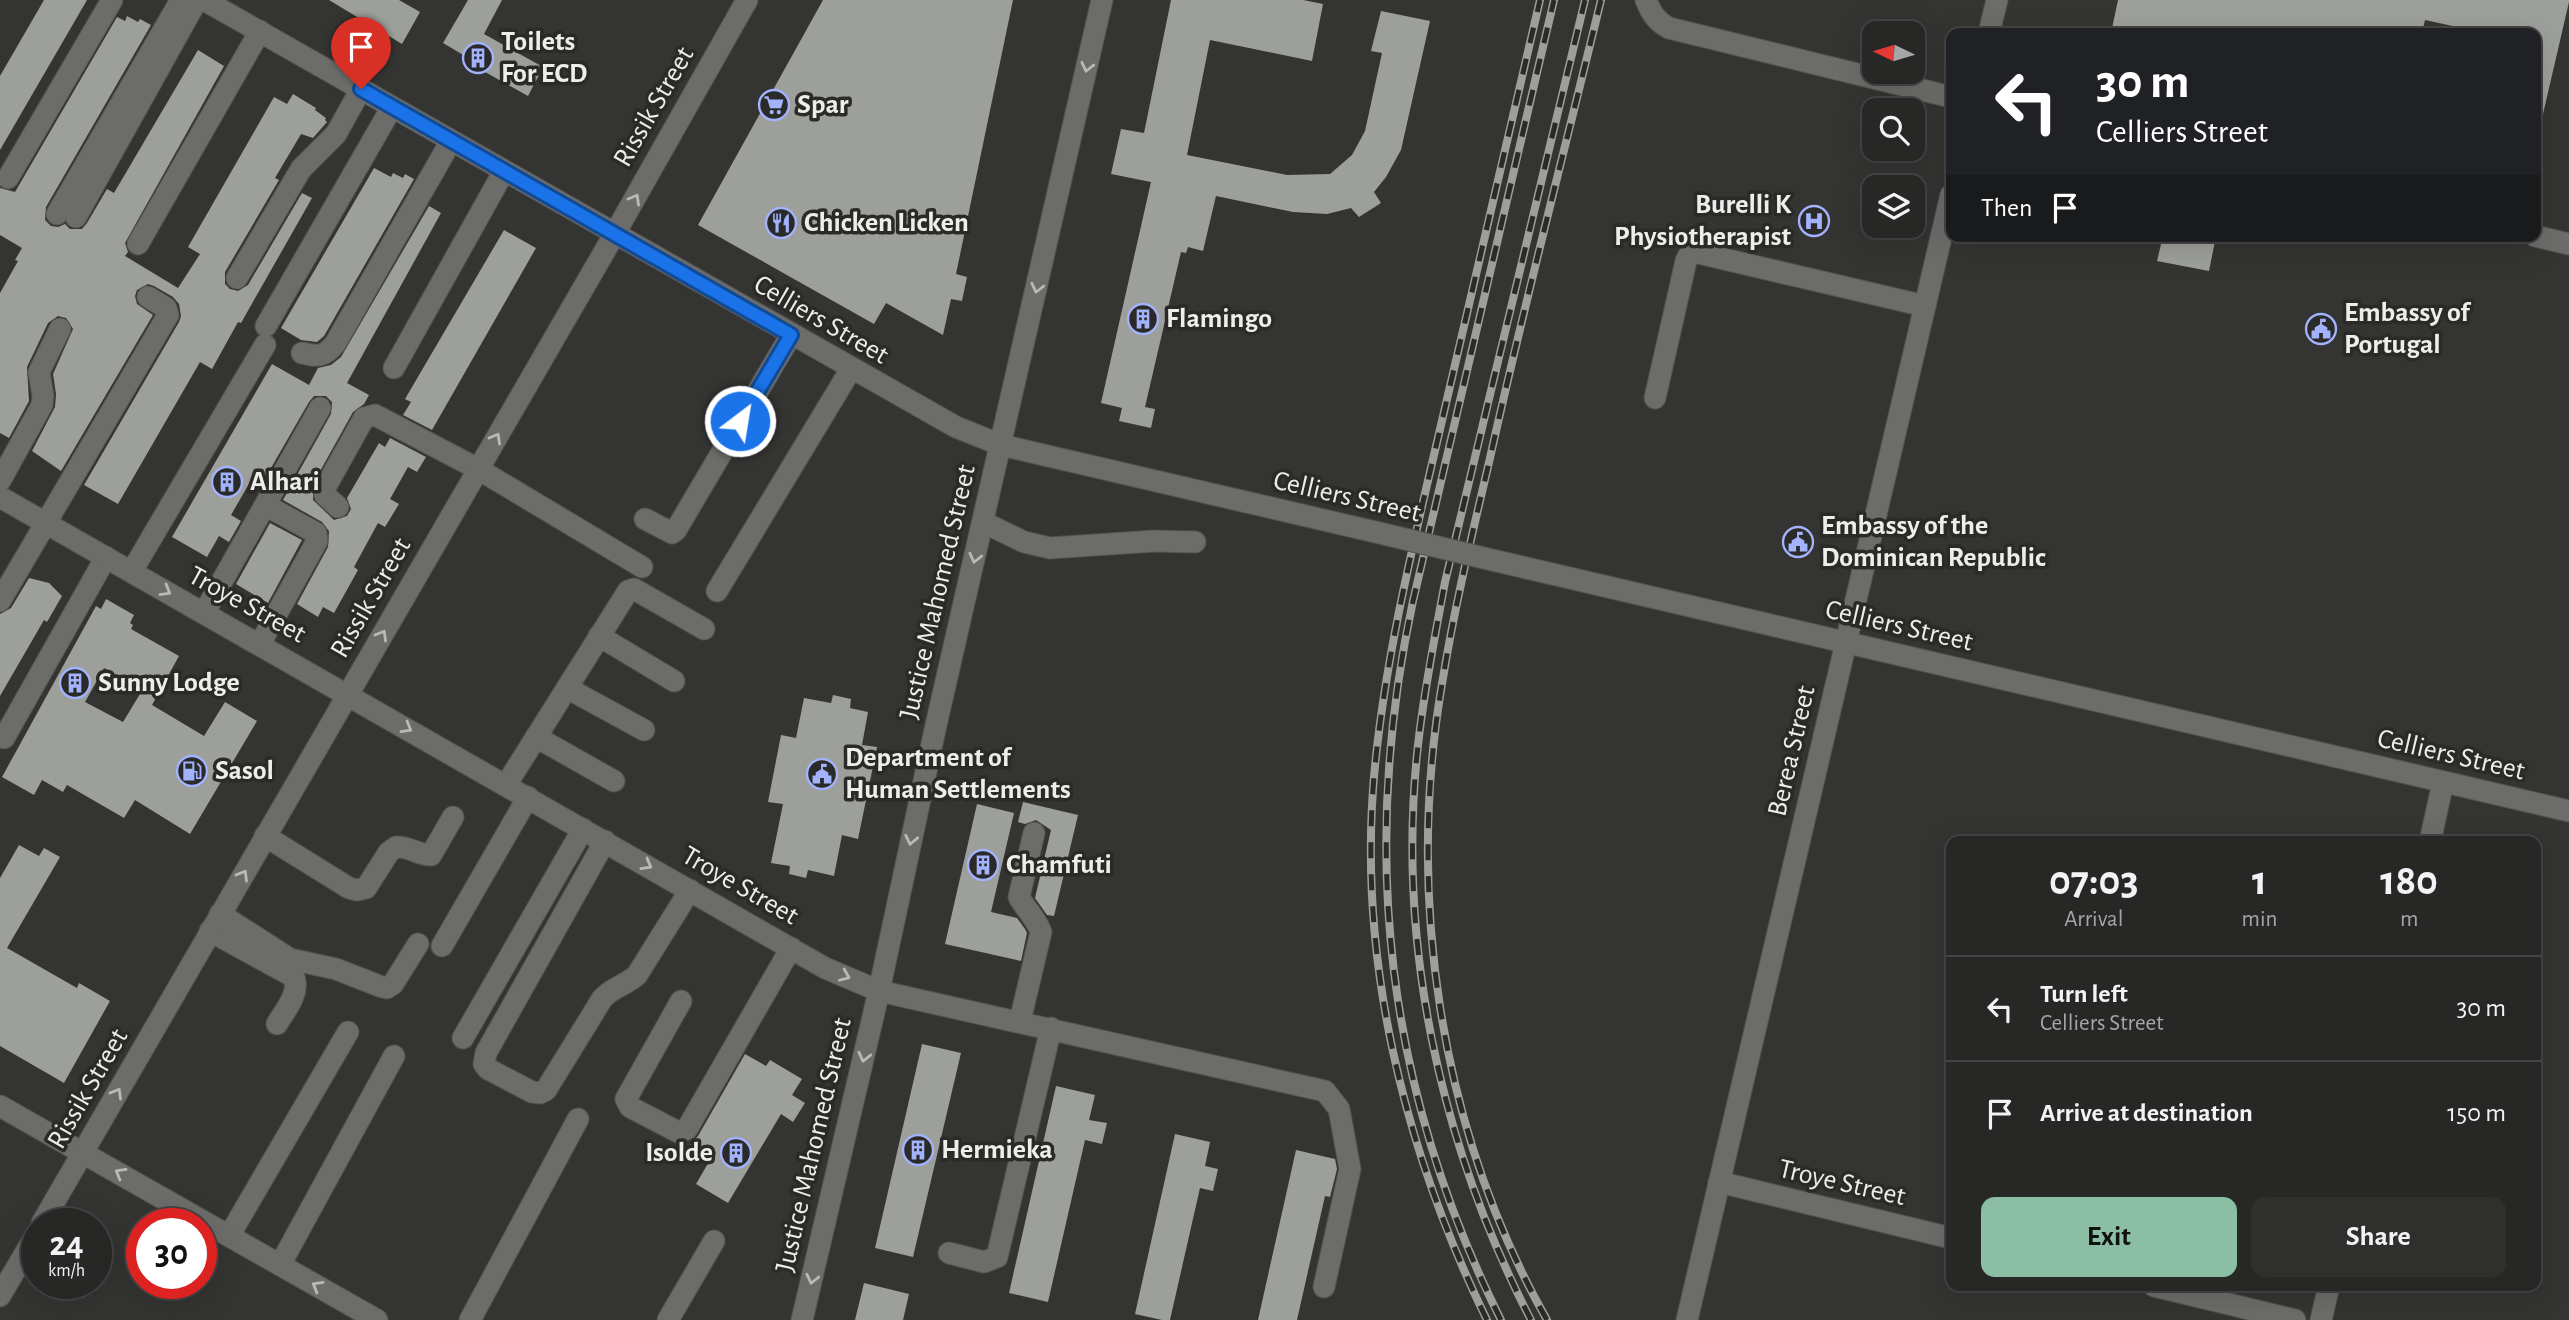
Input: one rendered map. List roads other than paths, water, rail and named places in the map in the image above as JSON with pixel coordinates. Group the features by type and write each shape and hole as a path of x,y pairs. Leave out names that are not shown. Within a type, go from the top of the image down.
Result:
{"street":[{"path":"5,156 96,0"},
{"path":"8,178 112,0"},
{"path":"181,0 66,215 197,0"},
{"name":"Celliers Street","path":"205,0 942,421 1001,446 2569,811"},
{"name":"Rissik Street","path":"51,1208 747,0"},
{"name":"Justice Mahomed Street","path":"802,1320 879,991 936,725 1102,0"},
{"path":"1990,28 1997,0"},
{"path":"1649,6 1662,25 1680,32 1946,96"},
{"path":"138,244 260,32"},
{"path":"237,278 301,169 336,134 361,89"},
{"path":"132,571 392,107"},
{"path":"302,353 318,357 327,354 335,344 451,141"},
{"path":"394,369 504,171"},
{"name":"Berea Street","path":"1687,1320 1946,216"},
{"path":"2541,237 2569,244"},
{"path":"1655,398 1686,261 1694,252 1925,306"},
{"path":"0,601 169,315 166,308 148,297"},
{"path":"0,481 41,405 43,396 38,372 60,329"},
{"path":"645,519 666,532 672,533 676,530 791,335"},
{"path":"718,591 851,369"},
{"path":"204,612 320,408"},
{"path":"338,507 325,495 325,488 368,416 380,416 478,469 642,567"},
{"name":"Troye Street","path":"0,497 825,968 879,991 1325,1091 1339,1109 1350,1169 1324,1287"},
{"path":"260,644 317,541 316,533 276,511"},
{"path":"983,522 1024,542 1050,548 1154,541 1195,542"},
{"path":"2,729 101,554"},
{"path":"506,785 628,591 632,589 704,629"},
{"path":"600,636 674,681"},
{"path":"567,688 644,730"},
{"path":"536,737 614,781"},
{"path":"2431,836 2443,782"},
{"path":"442,946 528,797"},
{"path":"265,836 349,888 358,890 366,888 389,852 396,847 431,855 453,817"},
{"path":"463,1038 583,829"},
{"path":"1020,1021 1041,932 1037,920 1029,914 1019,897 1034,833"},
{"path":"605,841 486,1053 484,1064 488,1069 532,1092 540,1093 546,1090 602,999 637,975 690,890"},
{"path":"215,923 290,959 337,969 387,988 393,984 418,944"},
{"path":"215,923 294,977 295,994 277,1024"},
{"path":"681,1000 626,1099 630,1107 678,1132 687,1129 791,947"},
{"path":"949,1253 984,1262 997,1257 1051,1028"},
{"path":"229,1236 348,1032"},
{"path":"280,1265 394,1056"},
{"path":"0,1106 377,1320"},
{"path":"470,1320 578,1119"},
{"name":"Troye Street","path":"1720,1182 1946,1237"},
{"path":"667,1320 714,1241"},
{"path":"0,1296 21,1260"},
{"path":"2175,1291 2295,1320"},
{"path":"2321,1320 2328,1291"}],"railway":[{"path":"1487,1320 1432,1188 1410,1120 1393,1050 1380,980 1373,909 1371,837 1380,721 1404,588 1540,0"},
{"path":"1501,1320 1462,1233 1431,1146 1408,1058 1394,968 1387,878 1388,787 1397,695 1413,601 1554,0"},
{"path":"1531,1320 1499,1253 1472,1184 1449,1113 1432,1041 1420,968 1414,894 1413,819 1420,724 1445,582 1585,0"},
{"path":"1547,1320 1510,1246 1480,1169 1457,1090 1440,1008 1431,926 1428,843 1432,760 1443,678 1459,595 1516,343 1601,0"}],"place":[{"name":"Toilets For ECD","path":"478,58"},
{"name":"Spar","path":"774,105"},
{"name":"Burelli K Physiotherapist","path":"1814,221"},
{"name":"Chicken Licken","path":"781,223"},
{"name":"Flamingo","path":"1143,319"},
{"name":"Embassy of Portugal","path":"2321,329"},
{"name":"Alhari","path":"227,482"},
{"name":"Embassy of the Dominican Republic","path":"1798,542"},
{"name":"Sunny Lodge","path":"75,683"},
{"name":"Sasol","path":"192,771"},
{"name":"Department of Human Settlements","path":"822,774"},
{"name":"Chamfuti","path":"983,865"},
{"name":"Hermieka","path":"918,1150"},
{"name":"Isolde","path":"736,1153"}]}
